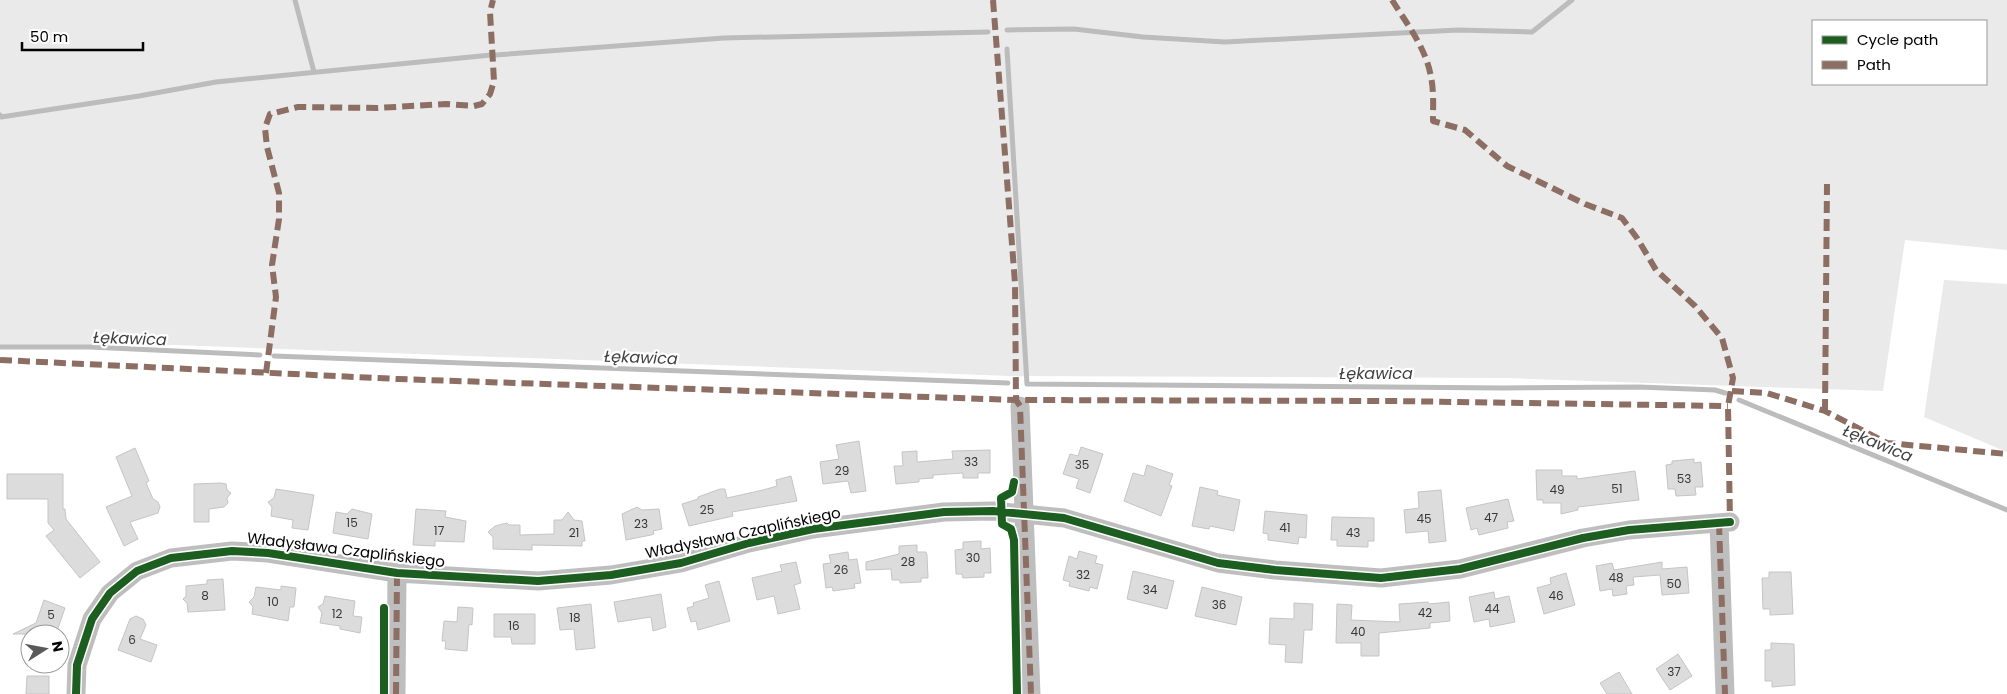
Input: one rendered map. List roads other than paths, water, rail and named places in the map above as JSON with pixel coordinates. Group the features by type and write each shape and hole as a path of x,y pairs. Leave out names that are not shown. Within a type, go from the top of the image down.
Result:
{"street":[{"path":"1020,406 1031,694"},
{"name":"Władysława Czaplińskiego","path":"76,694 77,665 92,619 102,602 110,593 137,572 171,558 232,551 268,553 397,573 538,581 611,575 680,563 749,543 813,529 944,512 1025,513 1064,518 1218,563 1275,570 1381,578 1460,569 1583,538 1629,530 1725,522 1725,694"},
{"path":"396,694 397,573"}],"waterway":[{"path":"295,0 314,72"},
{"path":"1007,30 1074,29 1143,37 1225,42 1458,30 1532,32 1572,0"},
{"path":"495,55 724,38 988,32"},
{"name":"Łękawica","path":"1007,49 1027,384 1503,388 1639,387 1715,390 1725,393"},
{"path":"0,115 1,117 139,96 216,82 491,55"},
{"name":"Łękawica","path":"0,347 90,347 260,355"},
{"name":"Łękawica","path":"274,356 1008,383"},
{"name":"Łękawica","path":"1739,400 2007,510"}]}
